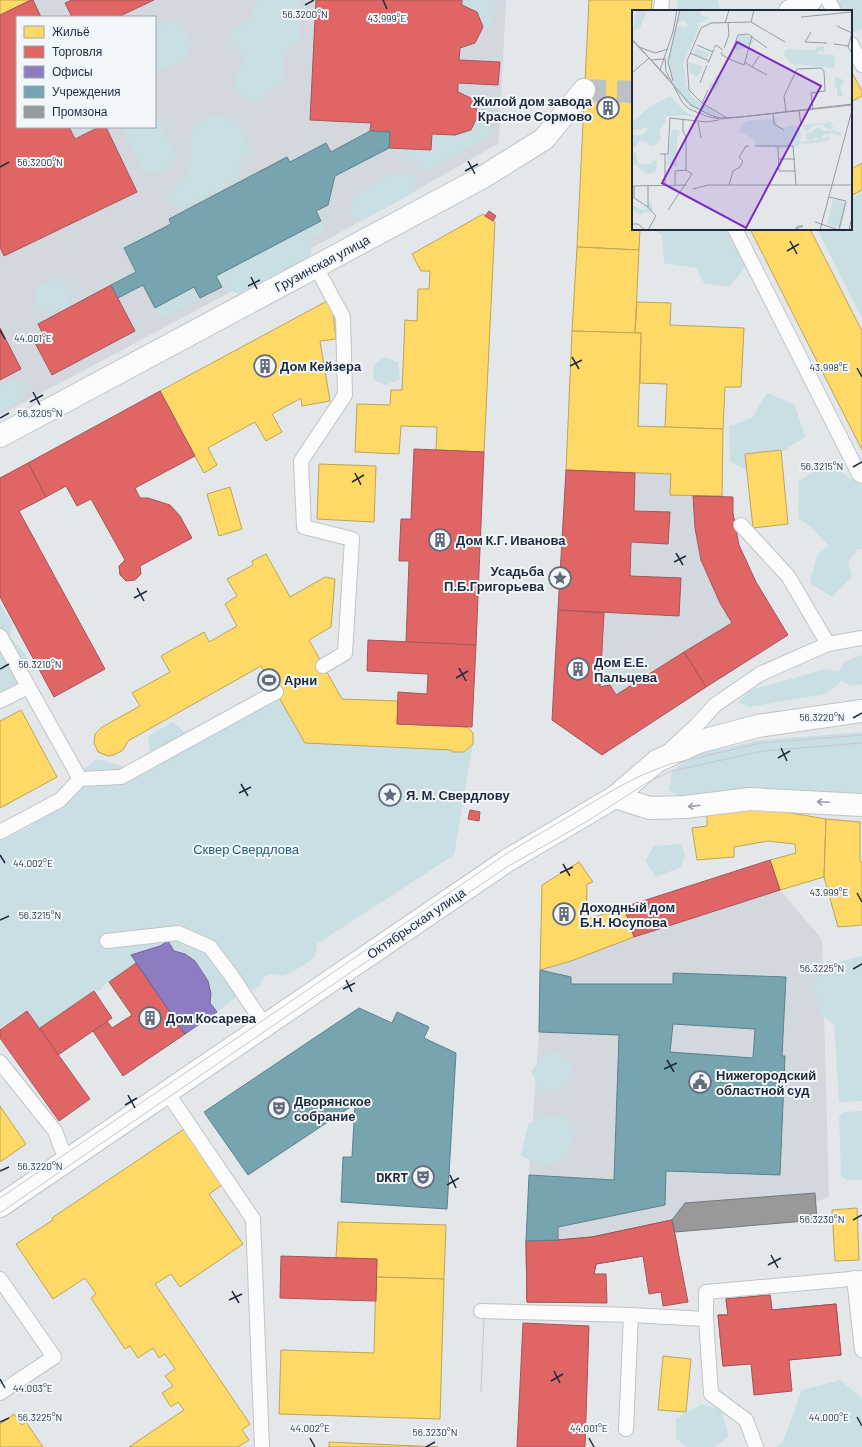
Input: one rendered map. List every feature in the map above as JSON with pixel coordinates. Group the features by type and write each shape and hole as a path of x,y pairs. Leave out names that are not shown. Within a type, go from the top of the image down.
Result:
{"street":[{"path":"792,10 811,0"},
{"name":"Грузинская улица","path":"0,436 483,177 544,140 584,90"},
{"name":"Октябрьская улица","path":"0,1206 508,860 615,797 657,761 698,742 758,726 862,711"},
{"path":"615,797 650,808 685,807 750,799 862,805"}],"lane":[{"path":"661,10 662,0"},
{"path":"828,0 833,10"},
{"path":"852,46 862,66"},
{"path":"736,230 859,474 862,476"},
{"path":"316,267 343,317 345,395 301,461 304,527 352,539 345,653 323,666"},
{"path":"741,525 788,576 828,644"},
{"path":"0,636 80,779"},
{"path":"657,761 715,705 760,674 828,644 862,638"},
{"path":"0,701 28,686"},
{"path":"0,832 60,800 80,779 121,777 276,692"},
{"path":"107,941 178,933 210,947 231,975 264,1026"},
{"path":"0,1062 54,1131 67,1160"},
{"path":"167,1092 253,1219 262,1447"},
{"path":"756,1447 746,1420 711,1394 706,1319 706,1292 858,1278 862,1350"},
{"path":"0,1279 54,1357 0,1393"},
{"path":"482,1311 631,1315 706,1319"},
{"path":"626,1429 631,1315"}],"shaded area":[{"path":"0,0 506,0 499,143 389,206 0,415"},
{"path":"566,470 671,474 671,495 733,497 733,513 739,545 756,582 788,635 602,755 552,720"},
{"path":"780,890 822,939 829,1197 815,1202 817,1220 675,1232 672,1220 592,1237 558,1240 529,1175 539,1032 540,970 571,961 634,937"}],"green space":[{"path":"257,0 302,1 299,39 284,54 282,81 255,104 233,91 243,59 229,34 251,18"},
{"path":"462,0 495,0 493,25 483,27 477,12 462,5"},
{"path":"678,0 718,0 720,10 677,10"},
{"path":"837,0 862,0 862,29 852,31 852,10 833,10"},
{"path":"179,20 191,44 182,63 159,69 156,65 156,27"},
{"path":"212,115 237,122 251,152 239,164 241,179 178,210 167,200 190,170 192,129"},
{"path":"478,115 488,122 491,135 426,172 410,157 389,148 431,150 432,134 455,135 471,130"},
{"path":"157,116 177,155 163,174 142,171 124,130 126,128 156,128"},
{"path":"397,173 415,176 413,192 362,221 350,215 353,196"},
{"path":"862,193 862,318 818,230 852,230 852,198"},
{"path":"321,221 326,230 307,240 312,242 310,259 238,294 228,289 228,283 222,287 216,276"},
{"path":"655,230 729,230 735,237 745,268 729,287 704,283 696,268 664,263 662,235"},
{"path":"57,278 71,290 69,305 49,312 36,305 36,288"},
{"path":"194,287 200,298 160,319 155,308"},
{"path":"385,357 398,362 400,379 386,385 373,380 374,366"},
{"path":"15,379 28,390 19,402 0,412 0,386"},
{"path":"767,393 795,405 805,437 785,450 767,457 752,473 730,462 729,426 752,418"},
{"path":"827,462 862,486 862,549 858,549 848,562 852,577 832,597 810,583 817,555 829,546 813,529 798,518 799,481"},
{"path":"0,603 12,624 10,637 28,658 28,676 0,693"},
{"path":"862,655 862,684 851,686 842,681 826,694 749,707 738,702 751,690 826,669 839,672 844,662"},
{"name":"Сквер Свердлова","path":"278,696 305,743 451,750 453,752 464,752 473,744 454,855 317,944 315,957 302,966 284,975 272,974 266,976 260,986 249,992 245,990 217,1012 210,1003 211,994 208,981 196,961 185,954 174,951 168,941 160,946 131,955 136,963 105,984 101,990 92,992 40,1028 29,1013 22,1013 0,1028 0,836 5,839 33,825 35,817 79,793 81,772 96,759 130,768 150,754 148,736 173,722 186,733 183,748"},
{"path":"862,732 862,797 684,799 669,790 672,771 681,764 702,753 762,740"},
{"path":"681,844 685,854 681,867 656,877 645,861 654,846"},
{"path":"862,956 862,1101 839,1102 834,1024 820,1014 813,982 834,963"},
{"path":"558,1052 572,1063 570,1078 564,1087 541,1091 531,1072 542,1056"},
{"path":"862,1111 862,1180 847,1180 841,1176 839,1117 844,1112"},
{"path":"547,1115 567,1118 575,1134 565,1159 541,1167 521,1155 528,1124"},
{"path":"840,1380 862,1398 862,1447 776,1447 783,1442 802,1390"},
{"path":"701,1404 721,1410 729,1436 715,1447 687,1447 676,1438 676,1419"}],"building: Жильё":[{"path":"0,0 31,0 0,15"},
{"name":"Жилой дом завода Красное Сормово","path":"589,0 652,0 651,10 632,10 632,230 640,230 639,250 577,247"},
{"path":"852,73 862,91 862,96 852,101"},
{"path":"862,163 862,190 852,195 852,168"},
{"path":"483,214 495,222 484,452 436,450 437,427 401,426 399,454 355,452 357,404 390,405 391,390 402,390 405,320 417,321 418,289 429,289 430,271 421,271 412,254"},
{"path":"751,230 811,230 862,331 862,450"},
{"path":"577,247 639,250 635,333 572,331"},
{"name":"Дом Кейзера","path":"327,301 333,313 336,339 320,341 330,401 302,406 301,398 272,414 282,432 266,441 255,422 208,448 217,465 204,473 160,391"},
{"path":"637,302 671,303 670,325 744,328 741,387 725,387 723,429 665,427 667,384 640,383 641,333 635,333"},
{"path":"572,331 641,333 638,426 723,429 722,496 670,495 671,474 566,470"},
{"path":"781,450 788,524 753,528 745,454"},
{"path":"319,464 376,466 374,522 317,519"},
{"path":"230,487 242,529 219,536 207,494"},
{"path":"266,554 290,597 325,577 335,579 331,627 309,640 342,699 398,701 397,724 467,727 473,733 473,744 464,752 453,752 451,750 305,743 261,666 128,741 123,750 114,755 108,756 98,752 94,743 95,734 102,727 140,706 132,693 170,672 161,656 204,632 209,642 237,626 225,604 237,596 227,579 253,565 252,561"},
{"path":"21,710 57,777 0,808 0,721"},
{"path":"768,809 826,819 824,877 780,890 770,860 796,853 795,844 768,841 734,847 734,857 697,860 692,828 707,826 707,812"},
{"path":"826,819 860,822 860,861 862,863 862,925 838,927 824,877"},
{"name":"Доходный дом Б.Н. Юсупова","path":"579,862 593,882 587,884 586,920 624,907 634,937 571,961 540,970 542,885"},
{"path":"0,1106 26,1144 0,1162"},
{"path":"184,1129 222,1185 209,1194 243,1244 180,1287 171,1274 155,1284 250,1424 242,1430 249,1440 238,1447 129,1447 184,1410 178,1402 171,1407 162,1393 173,1386 165,1376 175,1369 165,1354 159,1358 153,1348 138,1358 130,1346 125,1349 91,1298 96,1294 85,1278 53,1299 16,1244"},
{"path":"857,1208 859,1260 835,1261 832,1210"},
{"path":"338,1222 446,1225 444,1279 376,1277 377,1259 336,1258"},
{"path":"376,1277 444,1279 440,1419 279,1414 281,1350 374,1353"},
{"path":"663,1356 691,1359 686,1412 658,1410"},
{"path":"14,1414 22,1425 26,1422 43,1447 0,1447 0,1424"},
{"path":"329,1442 438,1447 329,1447"}],"building: Торговля":[{"path":"33,0 41,16 16,16 16,128 70,128 75,139 97,128 106,128 137,192 4,256 0,247 0,15"},
{"path":"72,0 154,0 120,16 72,16 65,3"},
{"path":"316,0 462,0 462,5 477,12 483,27 475,43 460,48 459,60 500,62 498,85 458,83 458,92 473,99 478,115 471,130 455,135 432,134 431,150 389,148 390,132 370,131 371,123 310,120"},
{"path":"489,211 496,216 493,221 485,216"},
{"path":"111,285 135,331 52,375 33,339 43,334 38,324"},
{"path":"0,328 21,369 0,380"},
{"path":"160,391 195,456 135,488 140,498 148,498 170,505 180,516 192,538 140,566 141,574 135,580 126,581 120,575 119,566 125,560 91,499 77,506 66,486 46,497 28,463"},
{"name":"Дом К.Г. Иванова","path":"414,449 484,452 476,645 406,642 409,561 399,561 401,519 411,519"},
{"path":"28,463 46,497 19,511 105,669 54,697 0,597 0,478"},
{"path":"566,470 635,473 634,511 670,512 668,544 631,542 630,576 681,578 679,616 558,610"},
{"path":"693,496 733,497 733,513 739,545 756,582 788,635 706,687 684,652 732,623 720,603 701,560 695,528"},
{"name":"Дом Е.Е. Пальцева","path":"558,610 604,613 600,687 610,685 616,695 684,652 706,687 602,755 552,720"},
{"path":"368,640 476,645 472,727 397,724 398,692 427,694 428,674 367,671"},
{"path":"470,810 480,812 479,821 468,819"},
{"path":"770,860 780,890 634,937 624,907"},
{"name":"Дом Косарева","path":"136,963 185,1034 123,1076 93,1031 107,1021 112,1028 132,1015 109,982"},
{"path":"94,991 112,1018 58,1055 40,1028"},
{"path":"27,1011 90,1099 59,1121 0,1038 0,1030"},
{"path":"672,1220 678,1250 596,1264 594,1274 559,1275 559,1302 527,1302 526,1241 592,1237"},
{"path":"672,1220 688,1302 663,1306 661,1292 649,1294 643,1256 596,1264 594,1274 606,1274 607,1303 527,1302 526,1241 592,1237"},
{"path":"281,1256 377,1259 376,1301 280,1298"},
{"path":"770,1295 772,1310 836,1304 841,1355 723,1366 718,1315 728,1315 726,1299"},
{"path":"770,1295 772,1310 836,1304 841,1355 789,1360 792,1391 754,1395 751,1364 723,1366 718,1315 728,1315 726,1299"},
{"path":"523,1323 589,1326 585,1447 517,1447"}],"building: Офисы":[{"path":"168,941 174,951 185,954 195,961 208,981 211,994 210,1003 217,1012 185,1034 131,955 160,946"}],"building: Учреждения":[{"path":"370,131 390,132 389,148 335,176 328,205 316,211 321,221 216,276 222,287 200,298 194,287 155,308 143,285 118,298 111,285 136,272 124,248 171,224 169,219 287,157 290,162 326,143 331,152"},
{"name":"Нижегородский областной суд","path":"540,970 571,977 571,984 673,984 673,973 786,977 782,1056 785,1056 780,1175 666,1171 665,1205 558,1227 558,1240 526,1241 529,1175 614,1180 619,1035 539,1032","holes":["673,1024 755,1029 753,1058 670,1052"]},
{"name":"Дворянское собрание","path":"359,1008 392,1023 397,1012 429,1027 424,1038 456,1053 447,1209 341,1202 343,1157 352,1157 355,1104 248,1175 204,1112"}],"building: Промзона":[{"path":"815,1193 817,1220 675,1232 672,1220 685,1203"}],"tunnel":[{"path":"584,90 632,92"}],"tram line":[{"path":"0,1198 509,852 615,789 640,776 670,764 761,743 862,735"},
{"path":"0,1213 507,867 586,822 648,782 672,771 763,751 862,743"},
{"path":"481,1392 484,1318"}],"place":[{"name":"Жилой дом завода Красное Сормово","path":"608,108"},
{"name":"Дом Кейзера","path":"265,366"},
{"name":"Дом К.Г. Иванова","path":"440,540"},
{"name":"Усадьба П.Б.Григорьева","path":"560,578"},
{"name":"Дом Е.Е. Пальцева","path":"578,669"},
{"name":"Арни","path":"269,680"},
{"name":"Я. М. Свердлову","path":"390,795"},
{"name":"Доходный дом Б.Н. Юсупова","path":"564,914"},
{"name":"Дом Косарева","path":"150,1018"},
{"name":"Нижегородский областной суд","path":"700,1082"},
{"name":"Дворянское собрание","path":"279,1108"},
{"name":"DKRT","path":"423,1177"}]}
